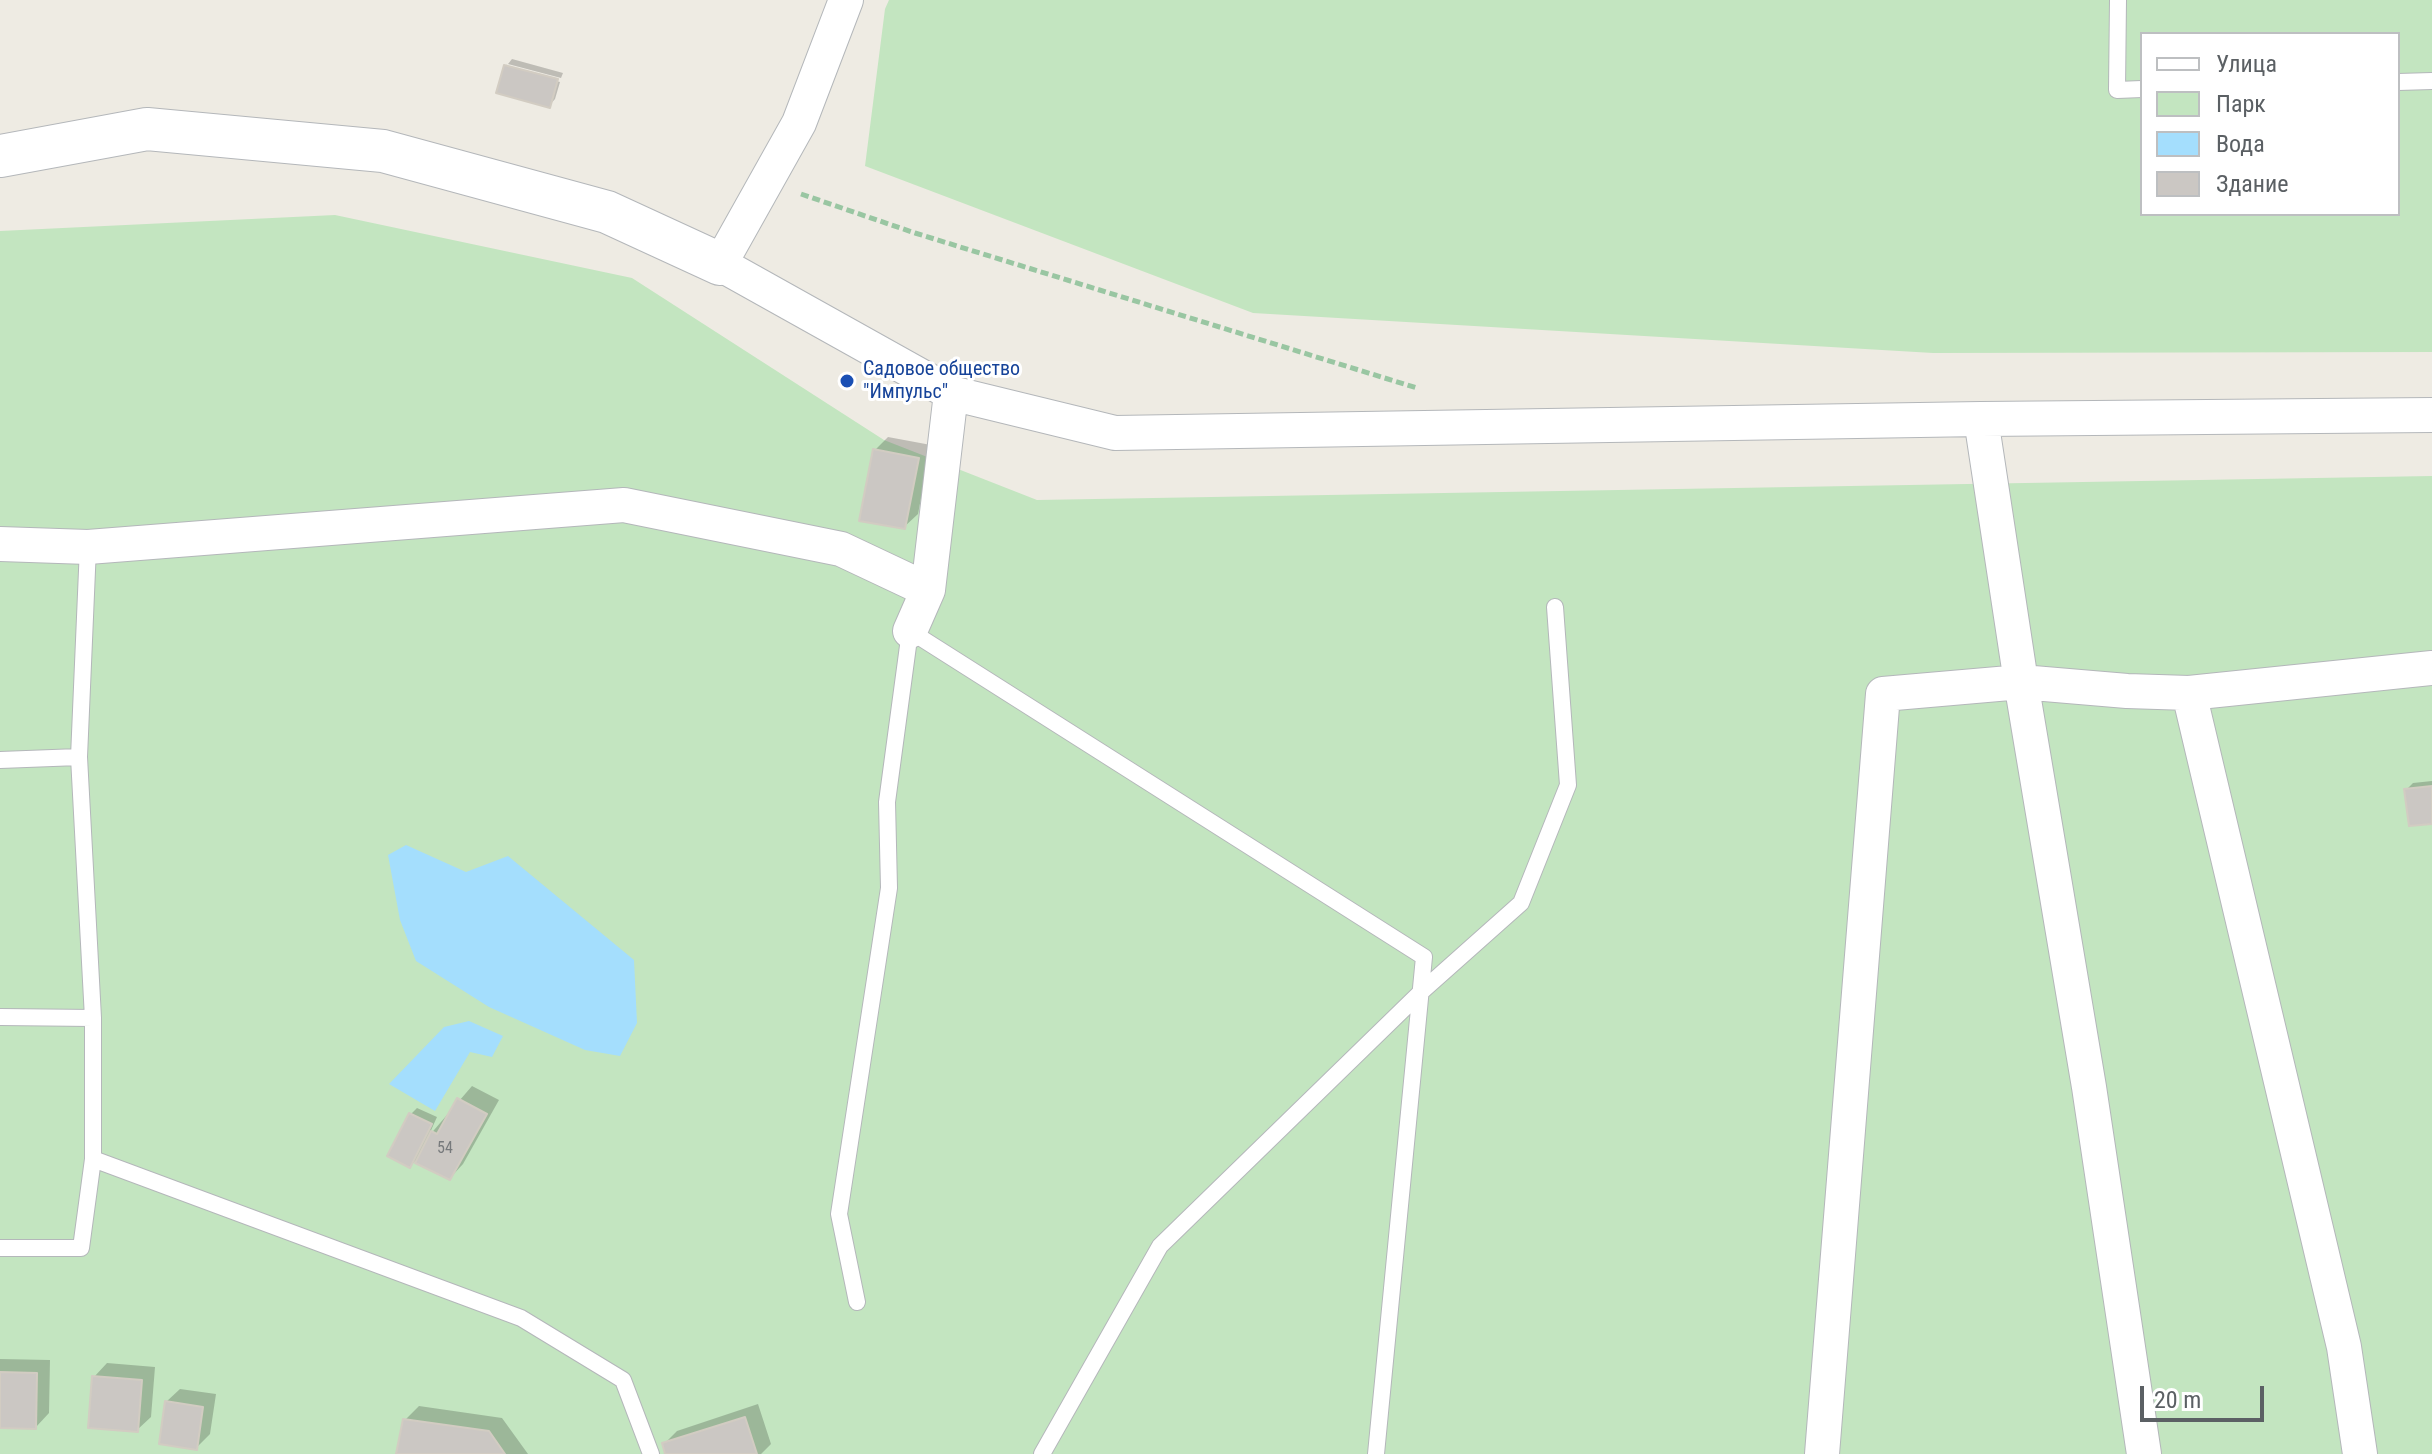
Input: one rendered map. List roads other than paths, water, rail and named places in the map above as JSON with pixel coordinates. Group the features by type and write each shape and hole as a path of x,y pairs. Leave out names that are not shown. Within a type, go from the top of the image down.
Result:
{"street":[{"path":"720,264 799,123 846,0"},
{"path":"0,156 147,129 383,151 607,212 720,264 951,393 1115,433 2432,415"},
{"path":"910,631 928,590 951,393"},
{"path":"1981,419 2021,682 2089,1087 2144,1454"},
{"path":"0,544 88,547 624,505 841,549 928,590"},
{"path":"1822,1454 1883,694 2021,682 2189,693 2432,668"},
{"path":"2189,693 2344,1347 2360,1454"}],"lane":[{"path":"2118,0 2117,90 2140,89"},
{"path":"2400,82 2432,81"},
{"path":"0,1248 81,1248 93,1159 93,1018 79,757 88,547"},
{"path":"1042,1454 1160,1246 1421,992 1521,903 1568,785 1555,607"},
{"path":"857,1302 839,1214 889,888 887,802 910,631 1424,957 1376,1454"},
{"path":"0,760 79,757"},
{"path":"0,1017 93,1018"},
{"path":"93,1159 521,1318 623,1380 651,1454"}],"water":[{"path":"406,845 466,872 508,856 634,960 637,1023 620,1056 585,1050 489,1007 416,961 400,920 388,855"},
{"path":"469,1021 503,1036 492,1057 470,1052 435,1111 389,1084 444,1027"}],"place":[{"name":"Садовое общество \"Импульс\"","path":"847,381"}]}
